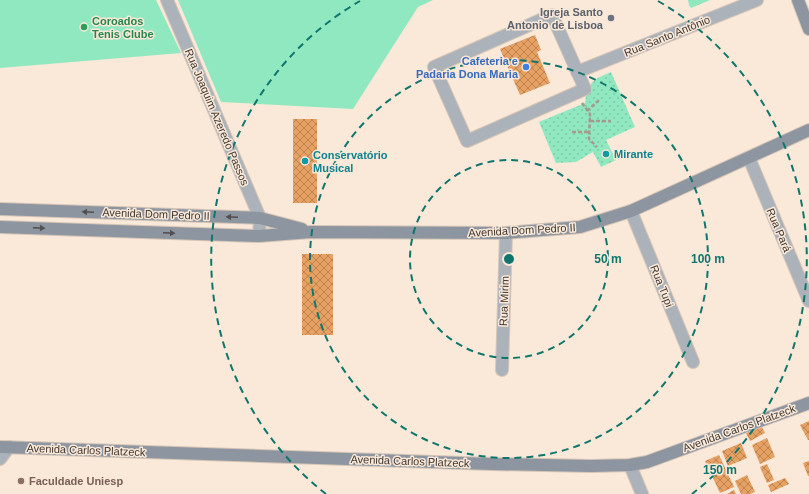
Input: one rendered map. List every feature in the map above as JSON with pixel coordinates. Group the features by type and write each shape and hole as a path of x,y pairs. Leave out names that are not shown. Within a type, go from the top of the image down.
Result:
{"main road":[{"path":"798,0 809,29"},
{"name":"Avenida Dom Pedro II","path":"0,227 259,236 311,232 506,233 580,227 631,211 809,130"},
{"name":"Avenida Dom Pedro II","path":"0,208 260,218 311,232"},
{"name":"Avenida Carlos Platzeck","path":"4,447 483,464 591,466 630,465 653,459 809,403"}],"street":[{"name":"Rua Joaquim Azeredo Passos","path":"167,0 260,218 259,236"},
{"name":"Rua Santo Antônio","path":"577,72 757,0"},
{"path":"552,15 577,72 585,89 467,141 434,67 552,15"},
{"name":"Rua Pará","path":"749,158 809,301"},
{"name":"Rua Tupi","path":"631,211 693,362"},
{"name":"Rua Mirim","path":"502,370 506,233"},
{"path":"0,459 4,447"},
{"path":"630,465 642,494"}],"path":[{"path":"576,92 590,114 588,132 590,141 597,147"},
{"path":"587,111 599,100"},
{"path":"590,121 611,121"},
{"path":"572,132 588,132"}],"green space":[{"name":"Coroados Tenis Clube","path":"0,0 156,0 181,53 0,68"},
{"path":"178,0 433,0 418,7 353,109 221,102"},
{"path":"688,0 710,0 691,8"},
{"path":"611,72 635,127 606,140 616,160 601,167 593,152 576,162 556,163 539,122 585,103 588,90 592,83 599,77"}],"building":[{"name":"Cafeteria e Padaria Dona Maria","path":"535,35 541,50 537,52 550,83 520,95 500,49"},
{"name":"Conservatório Musical","path":"293,119 317,119 317,203 293,203"},
{"path":"302,254 333,254 333,335 302,335"},
{"path":"809,421 809,440 808,440 800,425"},
{"path":"760,423 765,433 750,441 745,431"},
{"path":"767,438 775,457 760,464 752,445"},
{"path":"741,443 747,458 728,466 722,451"},
{"path":"719,455 734,487 720,493 705,461"},
{"path":"809,461 809,476 808,476 803,463"},
{"path":"767,464 774,480 767,483 760,467"},
{"path":"747,475 755,492 750,494 741,494 735,481"},
{"path":"785,478 789,484 771,492 768,485"},
{"path":"734,490 736,494 727,494"}],"place":[{"name":"Igreja Santo Antonio de Lisboa","path":"611,18"},
{"name":"Coroados Tenis Clube","path":"84,27"},
{"name":"Cafeteria e Padaria Dona Maria","path":"526,67"},
{"name":"Mirante","path":"606,154"},
{"name":"Conservatório Musical","path":"305,161"},
{"name":"Faculdade Uniesp","path":"21,481"}]}
